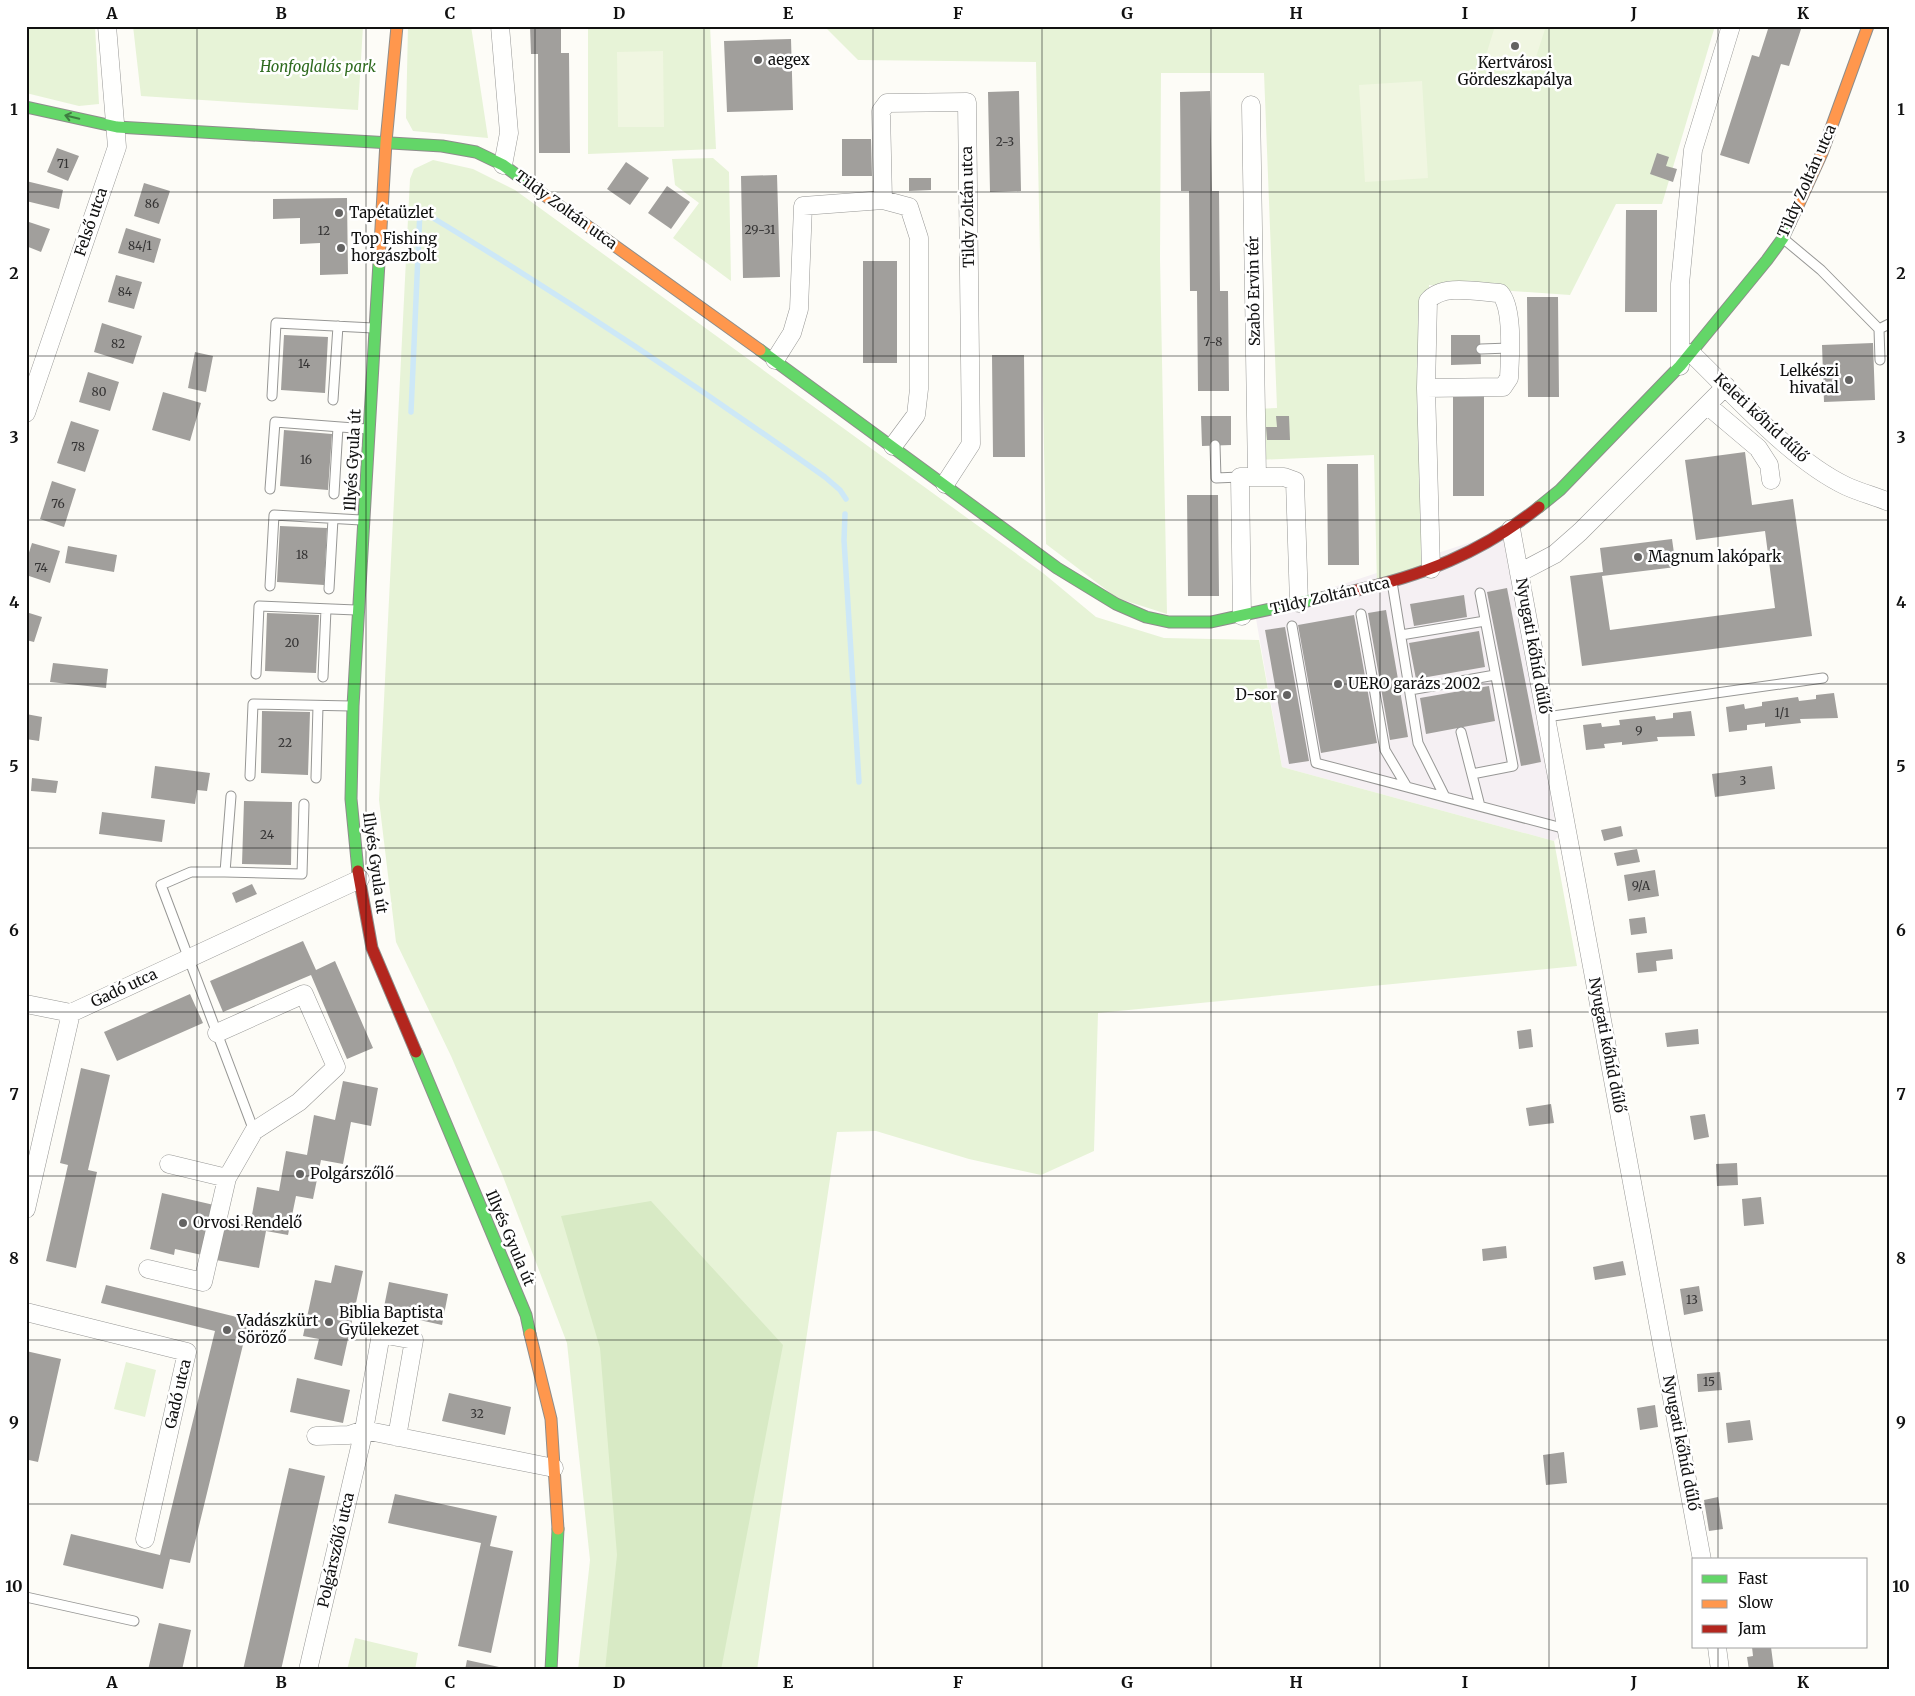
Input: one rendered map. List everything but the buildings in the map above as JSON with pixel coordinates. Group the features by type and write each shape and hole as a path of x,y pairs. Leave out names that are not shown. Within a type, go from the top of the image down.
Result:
{"street":[{"name":"Felső utca","path":"26,413 117,147 117,127 107,26"},
{"name":"Illyés Gyula út","path":"397,26 386,142 359,610 351,799 360,879 372,948 526,1315 551,1419 559,1543 551,1670"},
{"name":"Tildy Zoltán utca","path":"500,26 509,133 503,164"},
{"path":"1686,360 1680,284 1693,150 1731,26"},
{"name":"Tildy Zoltán utca","path":"26,107 117,127 386,142 442,146 476,152 503,164 893,446 1057,568 1116,604 1146,617 1169,622 1211,622 1392,582 1431,569 1511,529 1560,490 1686,360 1783,238 1822,153 1868,26"},
{"name":"Tildy Zoltán utca","path":"883,200 880,111 887,103 967,102 971,444 945,484"},
{"name":"Szabó Ervin tér","path":"1242,616 1248,477 1251,105"},
{"path":"775,360 792,333 799,309 803,206 883,200 909,207 920,238 919,389 916,415 893,446"},
{"path":"1426,388 1503,387 1509,378 1509,311 1506,300 1500,293 1443,291 1434,294 1428,301 1426,388 1431,569"},
{"name":"Keleti kőhíd dűlő","path":"1686,360 1726,386 1788,446 1820,471 1845,485 1889,502"},
{"path":"1519,573 1555,554 1580,532 1726,386"},
{"path":"1707,406 1758,448 1769,465 1771,480"},
{"path":"1248,477 1284,477 1295,481 1299,603"},
{"name":"Nyugati kőhíd dűlő","path":"1511,529 1702,1558"},
{"name":"Gadó utca","path":"71,1012 360,879"},
{"path":"148,1269 203,1282 228,1178 254,1131 298,1102 336,1067 304,994 217,1033"},
{"path":"26,1004 71,1012 26,1208"},
{"path":"170,1164 228,1178"},
{"name":"Gadó utca","path":"26,1312 187,1352 145,1538"},
{"name":"Polgárszőlő utca","path":"308,1670 364,1430 381,1334 414,1340 397,1437"},
{"path":"316,1436 349,1435 364,1430 554,1468"},
{"path":"1717,1648 1720,1670"}],"lane":[{"path":"1783,238 1821,270 1879,329 1880,360"},
{"path":"272,396 276,323 376,328"},
{"path":"1879,329 1889,324"},
{"path":"333,400 338,326"},
{"path":"1481,349 1509,348"},
{"path":"270,489 275,422 370,429"},
{"path":"334,494 338,427"},
{"path":"1215,445 1216,478 1248,477"},
{"path":"270,586 274,515 364,520"},
{"path":"329,589 333,519"},
{"path":"1392,582 1418,743 1446,797"},
{"path":"1472,774 1513,766 1480,593"},
{"path":"256,674 260,606 359,610"},
{"path":"324,677 326,609"},
{"path":"1361,614 1385,750 1406,787"},
{"path":"1400,634 1485,620"},
{"path":"1292,626 1316,763 1566,829"},
{"path":"1410,690 1495,675"},
{"path":"1546,717 1823,678"},
{"path":"250,776 253,704 354,706"},
{"path":"316,778 318,706"},
{"path":"1462,732 1480,806"},
{"path":"226,872 231,796"},
{"path":"254,1131 161,885 191,872 302,874 304,804"},
{"path":"26,1597 134,1620"}],"shaded area":[{"path":"1511,529 1566,829 1554,841 1282,767 1255,613"}],"green space":[{"path":"26,26 95,26 99,104 79,106 26,93"},
{"name":"Honfoglalás park","path":"133,26 363,26 358,110 141,96"},
{"path":"408,26 471,26 488,138 413,131 406,118"},
{"path":"588,26 710,26 716,149 588,154"},
{"path":"824,26 1715,26 1662,204 1616,204 1570,295 1429,285 1431,569 1377,586 1374,455 1256,460 1256,409 1277,408 1264,73 1161,73 1160,259 1167,614 1117,598 1046,544 1036,62 858,60"},
{"name":"Kertvárosi Gördeszkapálya","path":"1495,26 1546,26 1529,79 1483,65"},
{"path":"663,51 664,127 618,127 617,52"},
{"path":"1422,81 1428,178 1365,182 1359,85"},
{"path":"713,158 729,172 731,281 673,238 699,203 675,185 672,159"},
{"path":"433,160 473,169 515,190 1043,573 1096,617 1164,638 1259,640 1282,767 1554,841 1577,966 1098,1013 1094,1151 1041,1175 969,1159 876,1131 837,1132 757,1670 578,1670 590,1560 567,1343 502,1174 451,1056 396,942 379,800 410,179 414,169"},
{"path":"651,1201 783,1345 721,1670 605,1670 617,1555 600,1348 561,1216"},
{"path":"126,1362 156,1370 145,1417 114,1409"},
{"path":"355,1638 418,1653 415,1670 347,1670"}],"waterway":[{"path":"411,412 420,210 523,274 726,407 825,477 840,490 846,499"},
{"path":"845,514 844,540 859,782"}],"traffic: fast":[{"path":"26,107 117,127 442,146 476,152 503,165 533,187"},
{"path":"1539,507 1560,490 1680,366 1767,260 1783,238 1790,223"},
{"path":"358,871 351,799 353,706 379,262"},
{"path":"760,350 1057,568 1116,604 1146,617 1169,622 1211,622 1349,592"},
{"path":"416,1052 526,1315 530,1334"},
{"path":"551,1670 558,1529"}],"traffic: slow":[{"path":"379,262 386,142 397,26"},
{"path":"1790,223 1822,153 1868,26"},
{"path":"533,187 760,350"},
{"path":"530,1334 551,1419 558,1529"}],"traffic: jam":[{"path":"1349,592 1376,586 1450,561 1495,537 1539,507"},
{"path":"358,871 372,948 416,1052"}],"place":[{"name":"Kertvárosi Gördeszkapálya","path":"1515,46"},
{"name":"aegex","path":"758,60"},
{"name":"Tapétaüzlet","path":"339,213"},
{"name":"Top Fishing horgászbolt","path":"341,248"},
{"name":"Lelkészi hivatal","path":"1849,380"},
{"name":"Magnum lakópark","path":"1638,557"},
{"name":"UERO garázs 2002","path":"1338,684"},
{"name":"D-sor","path":"1287,695"},
{"name":"Polgárszőlő","path":"300,1174"},
{"name":"Orvosi Rendelő","path":"183,1223"},
{"name":"Biblia Baptista Gyülekezet","path":"329,1322"},
{"name":"Vadászkürt Söröző","path":"227,1330"}]}
